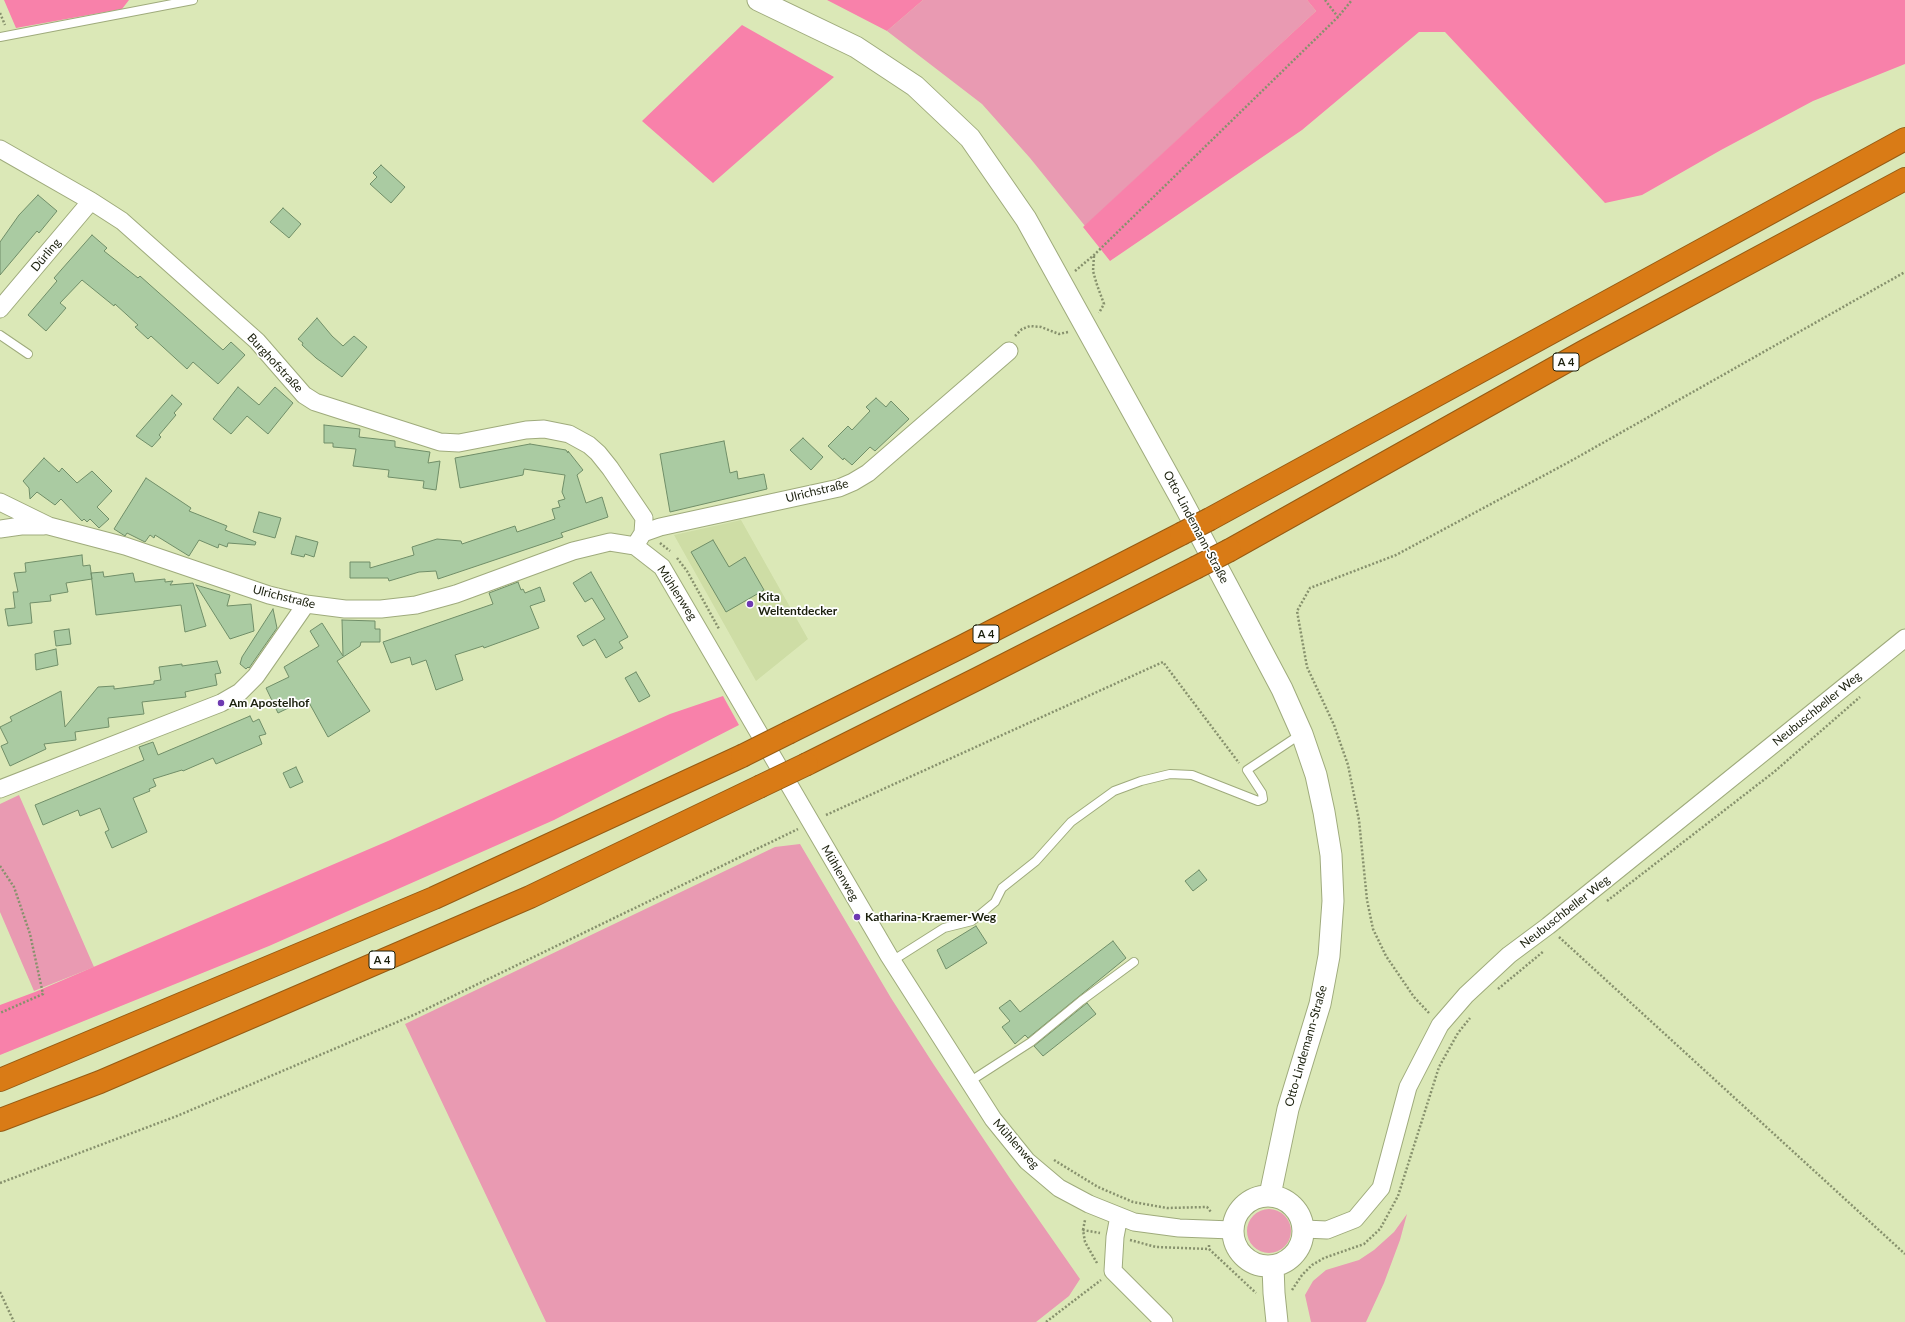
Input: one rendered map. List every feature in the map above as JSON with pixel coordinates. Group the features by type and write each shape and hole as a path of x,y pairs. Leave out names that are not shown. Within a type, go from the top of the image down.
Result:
{"highway":[{"name":"A 4","path":"0,1080 434,898 742,756 961,648 1210,519 1905,139"},
{"name":"A 4","path":"0,1120 100,1082 530,897 807,764 1230,550 1583,352 1905,179"}],"street":[{"name":"Otto-Lindemann-Straße","path":"758,0 856,47 915,86 970,138 1026,219 1060,280 1184,504 1282,689 1302,734 1316,775 1324,812 1331,855 1333,901 1329,956 1320,1004 1288,1109 1270,1195"},
{"name":"Burghofstraße","path":"0,149 91,201 122,221 257,341 304,395 315,402 440,442 459,443 526,430 544,429 569,434 589,445 598,453 610,468 644,518 639,539"},
{"name":"Dürling","path":"0,308 91,201"},
{"name":"Ulrichstraße","path":"639,539 660,527 839,488 853,482 868,473 1009,351"},
{"name":"Ulrichstraße","path":"0,502 49,526 125,546 269,595 306,604 345,608 381,609 416,604 456,594 573,551"},
{"path":"0,529 21,526 49,526"},
{"name":"Mühlenweg","path":"573,551 610,542 639,539 662,567 687,607 810,823 892,961 992,1120 1027,1161 1059,1188 1089,1204 1134,1222 1179,1228 1232,1230"},
{"path":"0,789 221,703 240,692 256,676 306,604"},
{"name":"Neubuschbeller Weg","path":"1304,1229 1327,1230 1356,1219 1381,1188 1408,1087 1440,1025 1466,995 1509,955 1548,926 1905,638"},
{"path":"1270,1195 1280,1197 1289,1202 1297,1210 1302,1219 1304,1229 1299,1249 1284,1263 1274,1266 1253,1264 1244,1258 1233,1240 1232,1230 1234,1219 1240,1209 1248,1201 1259,1196 1270,1195"},
{"path":"1118,1216 1113,1271 1164,1322"},
{"path":"1274,1266 1274,1293 1277,1322"}],"lane":[{"path":"0,37 193,0"},
{"path":"0,335 28,354"},
{"path":"892,961 944,928 972,921 995,902 1002,888 1036,861 1070,822 1114,791 1141,781 1170,774 1192,775 1252,799 1263,799 1262,793 1247,770 1302,734"},
{"path":"969,1082 1031,1042 1081,1001 1134,962"}],"path":[{"path":"1325,0 1338,17"},
{"path":"1060,280 1094,255 1338,17 1352,0"},
{"path":"1009,351 1014,337 1022,329 1030,326 1041,327 1059,334 1085,326 1102,310 1104,304 1095,278 1094,255"},
{"path":"1418,1000 1386,956 1373,929 1367,900 1359,820 1348,765 1334,725 1307,667 1297,611 1310,588 1402,552 1569,462 1905,272"},
{"path":"0,1183 177,1116 416,1014 810,823 1163,662 1236,762 1247,770"},
{"path":"1602,905 1774,772 1863,694"},
{"path":"0,866 14,887 30,934 43,994 0,1013"},
{"path":"1548,926 1905,1254"},
{"path":"1554,943 1566,933"},
{"path":"1494,993 1548,948"},
{"path":"1292,1290 1302,1275 1312,1265 1324,1258 1364,1244 1380,1229 1398,1196 1439,1067 1458,1032 1472,1015"},
{"path":"1046,1322 1113,1271"},
{"path":"0,1292 14,1322"}],"shaded area":[{"path":"4,0 129,0 122,9 16,28"},
{"path":"827,0 923,0 887,31"},
{"path":"923,0 1307,0 1316,11 1085,226 1030,158 982,104 887,31"},
{"path":"1307,0 1905,0 1905,64 1813,101 1721,150 1642,195 1605,203 1445,32 1419,32 1302,130 1110,261 1083,227 1316,11"},
{"path":"742,25 834,77 713,183 642,121"},
{"name":"Kita Weltentdecker","path":"741,520 808,639 756,681 674,535"},
{"path":"723,696 739,725 554,820 269,946 0,1055 0,1005 35,992 388,841 670,714"},
{"path":"19,795 94,967 34,991 0,912 0,804"},
{"path":"800,844 891,998 934,1065 1011,1180 1080,1279 1069,1296 1036,1322 546,1322 405,1024 775,847"},
{"path":"1265,1209 1273,1209 1285,1215 1291,1227 1291,1235 1285,1247 1273,1253 1265,1253 1253,1247 1247,1235 1247,1227 1253,1215"},
{"path":"1407,1214 1400,1240 1384,1283 1366,1322 1311,1322 1305,1295 1313,1281 1326,1270 1359,1260 1374,1250 1394,1232"}],"building":[{"path":"381,165 405,187 391,203 370,184 377,177 373,173"},
{"path":"38,195 57,211 39,233 37,231 0,275 0,242 19,215"},
{"path":"283,208 301,224 289,238 270,222"},
{"path":"92,235 107,248 104,251 138,278 140,276 223,350 231,342 245,355 218,384 193,362 187,369 151,336 148,339 135,327 138,325 115,304 114,306 82,280 60,303 66,308 46,331 28,315 57,281 54,278"},
{"path":"317,318 332,336 343,346 354,336 367,347 342,377 316,358 302,345 303,343 298,339"},
{"path":"238,387 259,405 275,387 293,403 268,434 247,416 231,434 213,419"},
{"path":"172,395 182,404 174,413 176,415 159,435 161,437 152,447 136,436"},
{"path":"876,398 886,407 891,401 909,419 875,451 870,447 852,465 844,458 843,460 828,446 848,426 852,430 870,411 866,407"},
{"path":"324,425 360,429 359,437 395,441 395,447 430,452 428,463 440,461 436,490 423,488 424,481 388,477 389,470 353,466 356,449 333,447 333,443 324,443"},
{"path":"803,438 823,457 811,470 790,450"},
{"path":"724,441 730,473 737,471 738,479 764,474 767,489 670,512 660,454"},
{"path":"530,444 566,450 568,453 568,451 583,470 577,475 586,503 602,497 608,517 561,533 563,537 438,579 436,571 419,572 389,581 388,578 350,578 350,562 370,562 370,568 414,555 412,547 437,539 461,541 462,544 515,526 517,532 555,519 552,509 560,507 558,501 565,499 562,492 565,475 524,469 523,475 460,488 455,458"},
{"path":"44,458 59,472 62,468 77,483 92,471 112,491 97,507 109,519 99,528 90,519 87,522 84,519 82,521 61,499 55,505 37,492 30,499 29,488 23,481"},
{"path":"146,478 191,508 189,511 227,526 225,530 256,542 255,545 228,543 227,547 219,544 218,548 199,540 189,556 155,535 154,538 150,535 145,542 127,533 125,536 114,529"},
{"path":"259,512 281,518 275,538 253,532"},
{"path":"296,536 318,542 314,557 305,554 304,557 291,554"},
{"path":"713,540 729,567 745,557 764,590 726,612 691,552"},
{"path":"82,555 83,566 90,565 92,579 66,583 68,592 50,595 51,601 30,603 32,623 8,626 5,609 15,608 13,592 18,592 14,573 26,572 25,563"},
{"path":"103,572 104,577 133,573 135,582 165,579 165,582 173,581 170,585 193,583 206,626 185,632 181,605 96,615 91,573"},
{"path":"591,572 628,637 619,642 623,648 606,658 595,639 583,646 577,636 605,619 592,598 585,602 573,583"},
{"path":"518,582 521,590 523,589 525,593 540,587 545,601 530,606 539,628 484,648 483,646 455,655 463,680 436,690 426,660 412,665 410,657 391,663 383,642 493,604 489,593"},
{"path":"196,585 230,595 227,606 251,604 254,631 230,639"},
{"path":"273,609 277,628 249,668 248,667 246,669 240,664 242,657"},
{"path":"342,620 375,621 375,629 380,629 380,642 361,642 360,646 337,661 370,711 328,737 307,699 278,713 266,688 289,677 284,667 319,646 310,631 322,623 343,656"},
{"path":"69,629 71,644 56,646 54,631"},
{"path":"56,649 58,665 36,670 35,654"},
{"path":"217,661 221,673 215,674 217,685 185,692 186,697 142,702 144,714 108,718 109,727 75,732 76,740 44,744 46,749 10,766 1,746 8,743 0,727 12,721 10,717 61,691 65,727 98,687 114,686 114,689 154,684 154,681 161,680 159,667 182,664 182,666"},
{"path":"636,672 650,696 639,702 625,678"},
{"path":"250,716 253,722 259,719 266,734 259,736 262,744 216,764 213,758 183,771 182,770 153,779 156,786 149,789 150,791 133,798 147,832 112,848 105,832 109,830 100,808 80,816 78,810 43,825 35,805 144,760 139,747 153,742 158,755"},
{"path":"296,767 303,782 290,788 283,773"},
{"path":"1199,870 1207,880 1193,891 1185,881"},
{"path":"976,926 987,943 946,969 937,950"},
{"path":"1113,941 1126,958 1028,1038 1025,1035 1015,1044 1002,1027 1010,1021 999,1008 1010,1000 1020,1012"},
{"path":"1087,1003 1096,1014 1043,1056 1034,1046"}],"place":[{"name":"Kita Weltentdecker","path":"750,604"},
{"name":"Am Apostelhof","path":"221,703"},
{"name":"Katharina-Kraemer-Weg","path":"857,917"}]}
